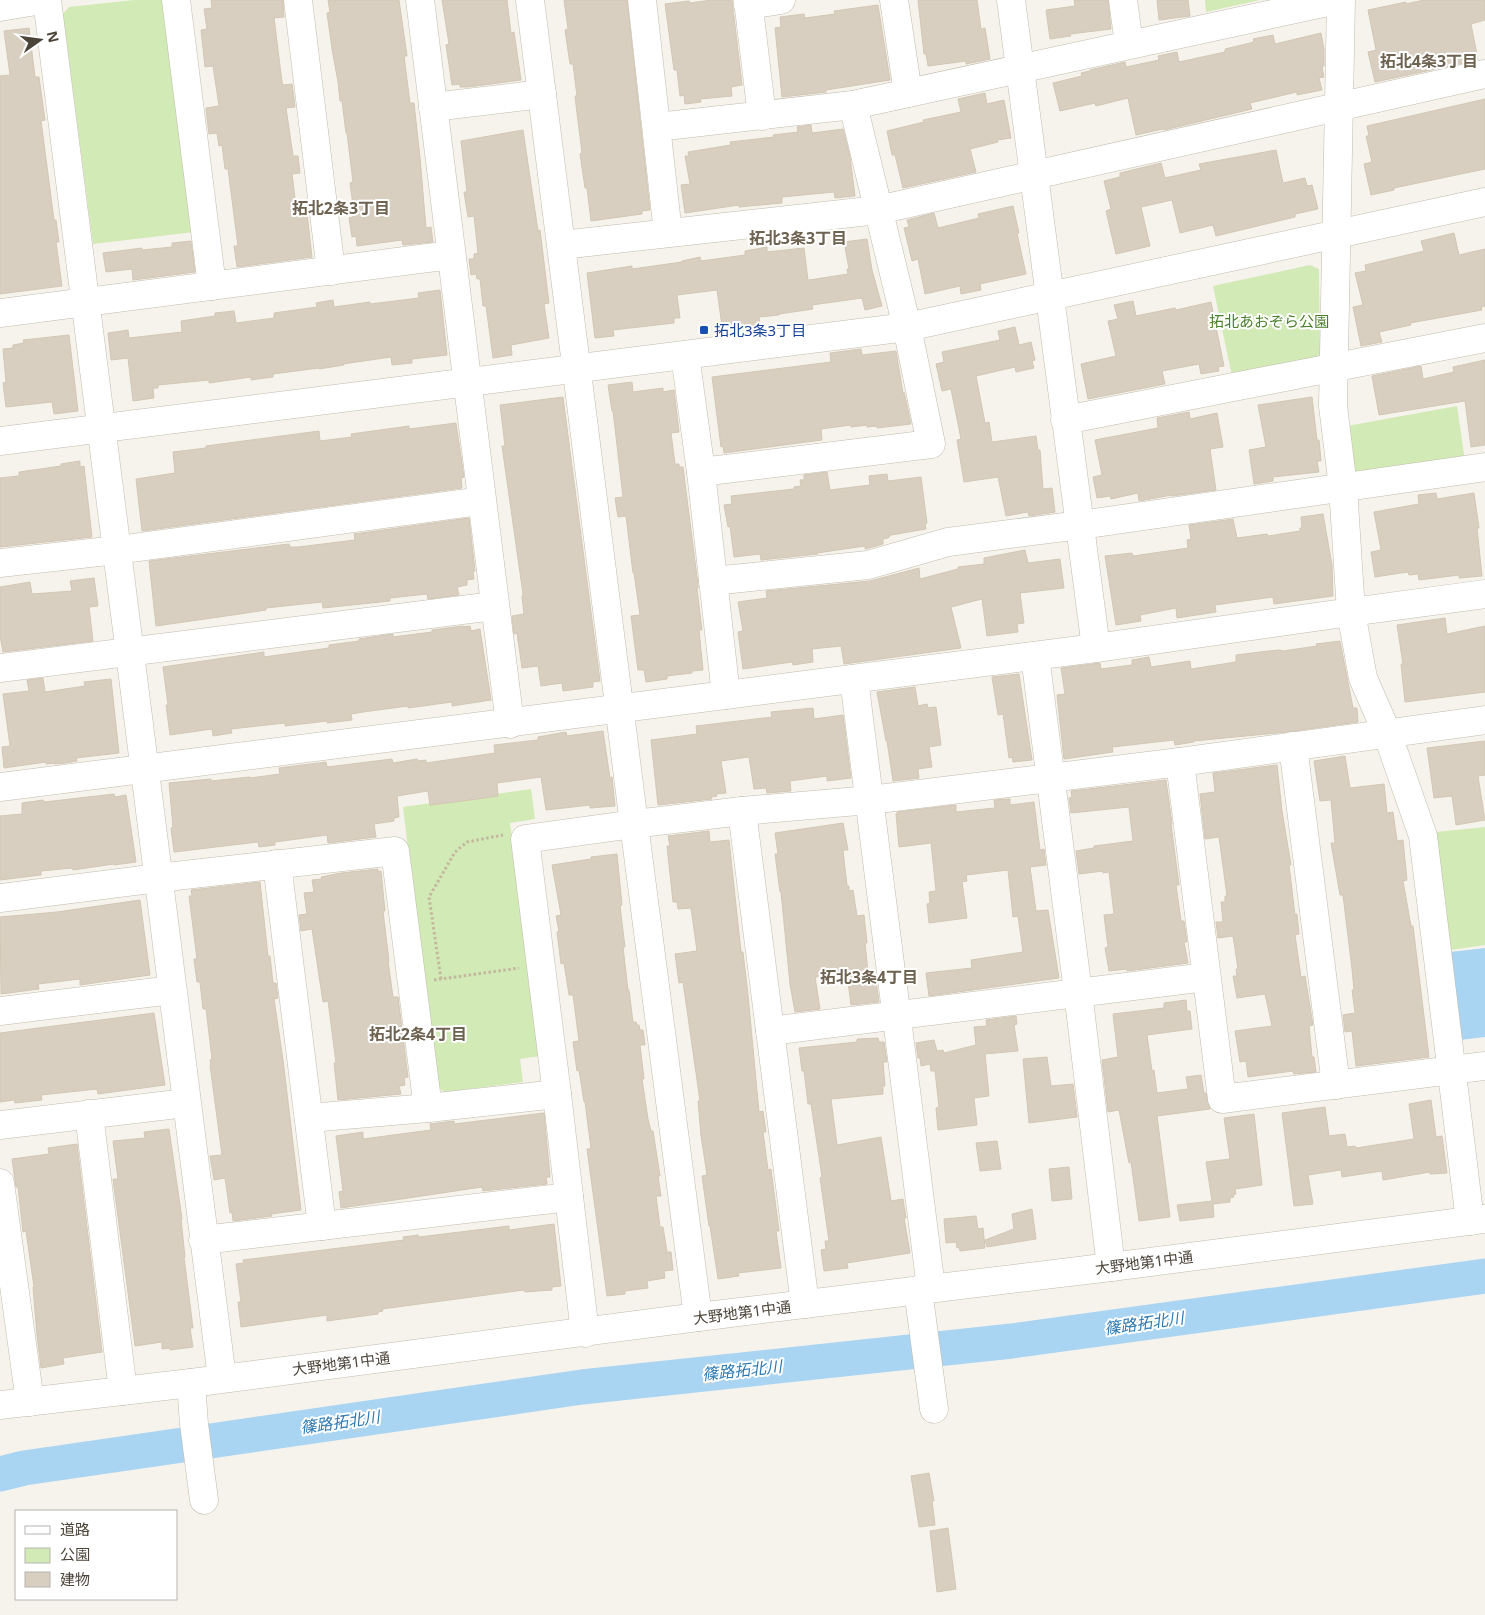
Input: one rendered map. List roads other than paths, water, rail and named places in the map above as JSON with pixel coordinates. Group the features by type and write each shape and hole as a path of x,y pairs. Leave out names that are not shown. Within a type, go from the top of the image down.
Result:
{"street":[{"path":"0,7 42,0"},
{"path":"47,0 222,1378"},
{"path":"176,0 212,286"},
{"path":"298,0 331,271"},
{"path":"420,0 510,724"},
{"path":"530,0 698,1317"},
{"path":"642,0 668,233"},
{"path":"762,116 748,2 781,0"},
{"path":"894,0 908,93"},
{"path":"1011,0 1096,648"},
{"path":"1123,0 1129,44"},
{"path":"657,127 853,105 1339,0 1338,234 1333,406 1342,487 1351,612 1363,678 1387,733 1423,836 1452,1070 1478,1220"},
{"path":"562,245 878,210 1485,74"},
{"path":"433,107 542,94"},
{"path":"701,472 931,444 907,327 853,105"},
{"path":"0,441 101,430 907,327 1485,202"},
{"path":"0,313 451,256"},
{"path":"1066,420 1334,366 1485,338"},
{"path":"686,355 726,695"},
{"path":"713,581 868,565 948,542 1485,467"},
{"path":"0,563 117,550 481,501"},
{"path":"0,787 620,710 854,678 1096,648 1485,594"},
{"path":"0,668 494,606"},
{"path":"1035,656 1111,1267"},
{"path":"854,678 898,1016 925,1289 923,1331 934,1409"},
{"path":"585,1333 525,839 742,811 870,800 1180,762 1485,720"},
{"path":"1293,746 1336,1085"},
{"path":"1180,762 1222,1099 1485,1066"},
{"path":"742,811 805,1304"},
{"path":"0,898 395,851 428,1108"},
{"path":"277,864 322,1226"},
{"path":"770,1031 1206,977"},
{"path":"0,1011 172,990"},
{"path":"309,1118 428,1108 557,1094"},
{"path":"0,1125 186,1103"},
{"path":"88,1114 123,1391"},
{"path":"0,1183 30,1402"},
{"path":"203,1240 569,1197"},
{"name":"大野地第1中通","path":"0,1405 191,1383 698,1317 1478,1220"},
{"path":"191,1383 194,1424 204,1500"}],"water":[{"path":"1485,948 1485,1037 1460,1040 1450,952"}],"waterway":[{"name":"篠路拓北川","path":"0,1474 24,1468 582,1387 1012,1341 1485,1276"}],"place":[{"name":"拓北3条3丁目","path":"704,330"}],"district":[{"name":"拓北4条3丁目","path":"1429,61"},
{"name":"拓北2条3丁目","path":"341,208"},
{"name":"拓北3条3丁目","path":"798,238"},
{"name":"拓北3条4丁目","path":"869,977"},
{"name":"拓北2条4丁目","path":"418,1034"}],"park label":[{"name":"拓北あおぞら公園","path":"1269,321"}]}
